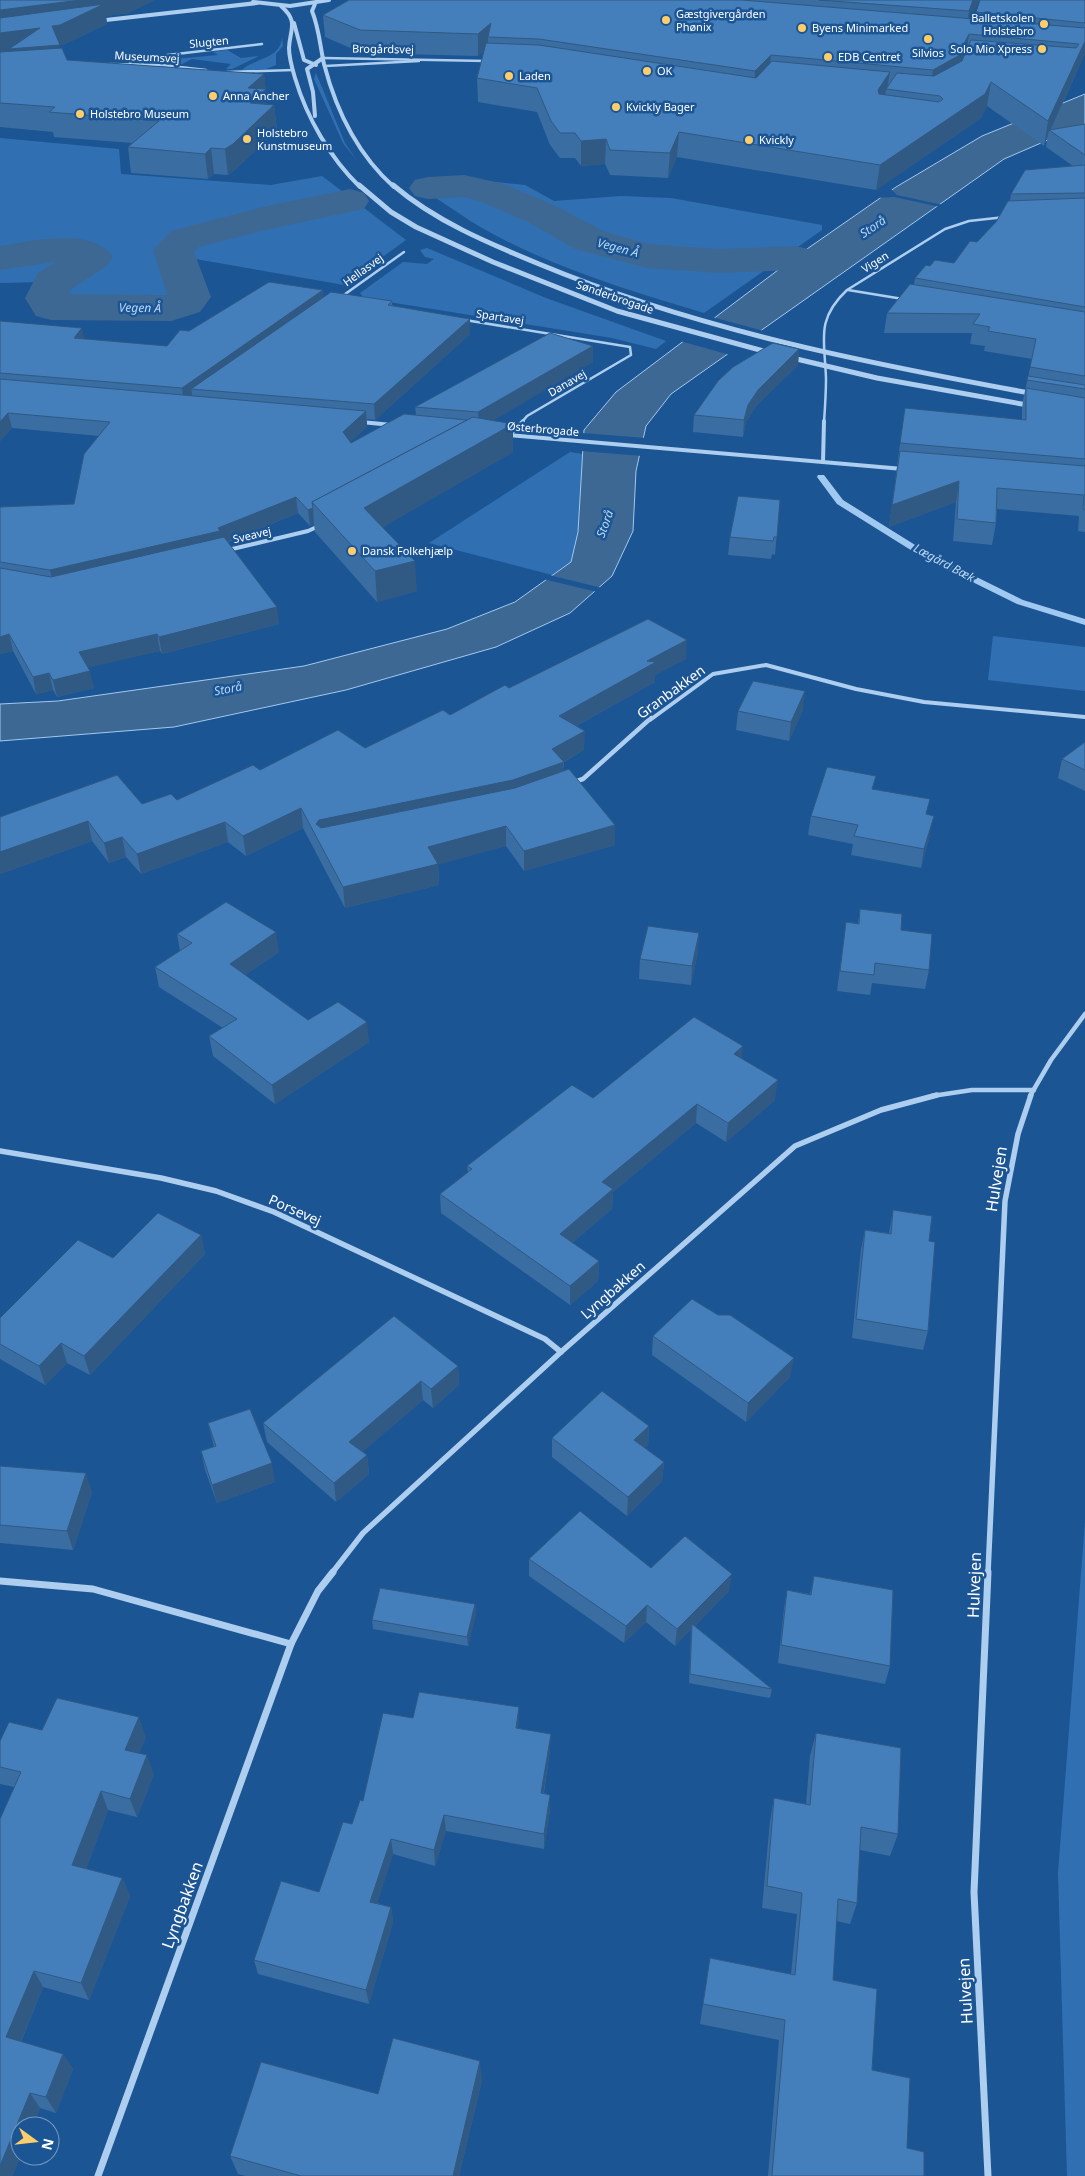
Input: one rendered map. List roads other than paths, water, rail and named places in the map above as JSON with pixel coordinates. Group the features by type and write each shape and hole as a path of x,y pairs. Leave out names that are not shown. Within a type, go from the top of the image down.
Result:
{"street":[{"path":"94,21 253,2 281,6 315,4 329,0"},
{"path":"198,8 225,1"},
{"name":"Sønderbrogade","path":"315,4 312,11 319,27 322,58 351,132 362,152 384,177 406,195 473,235 592,286 677,315 886,368 1038,394"},
{"path":"281,6 292,16 300,39 301,55 304,60 312,64 325,66"},
{"name":"Sønderbrogade","path":"294,23 289,53 293,70 316,122 339,163 355,181 392,211 439,240 597,304 768,353 877,378 1038,407"},
{"name":"Slugten","path":"130,63 133,59 262,44"},
{"path":"316,122 313,92 307,69 322,58"},
{"name":"Brogårdsvej","path":"322,58 494,61"},
{"name":"Brogårdsvej","path":"325,66 442,60"},
{"name":"Museumsvej","path":"107,64 130,63 209,71"},
{"path":"223,72 293,70"},
{"name":"Vigen","path":"823,462 825,366 822,337 833,303 847,290 945,229 969,221 1009,217"},
{"name":"Hellasvej","path":"348,300 338,299 404,252"},
{"path":"847,290 904,300"},
{"name":"Spartavej","path":"465,320 630,347"},
{"name":"Danavej","path":"510,435 527,416 631,355 630,347"},
{"path":"351,421 400,426"},
{"name":"Østerbrogade","path":"502,435 907,469"},
{"name":"Sveavej","path":"222,551 308,531 323,524"},
{"name":"Granbakken","path":"565,785 583,778 653,717 713,674 732,668 766,666 856,689 924,702 1085,717"},
{"name":"Hulvejen","path":"988,2176 974,1892 1005,1201 1017,1136 1034,1090 1066,1039 1085,1014"},
{"name":"Lyngbakken","path":"98,2176 291,1644 318,1591 363,1533 561,1352 795,1146 835,1126 893,1105 963,1090 1013,1088 1034,1090"},
{"name":"Porsevej","path":"0,1151 161,1178 216,1191 274,1212 546,1339 561,1352"},
{"path":"0,1581 93,1589 291,1644"}],"water":[{"name":"Storå","path":"1085,94 1085,124 1004,159 671,394 646,426 636,471 633,531 612,576 570,613 496,647 346,690 174,727 0,741 0,704 58,701 304,666 447,629 515,602 571,562 578,532 584,430 616,392 794,258 896,187 982,136"}],"waterway":[{"name":"Vegen Å","path":"428,188 464,186 491,192 542,214 589,240 647,256 719,261 794,258 819,263"},
{"name":"Vegen Å","path":"0,258 47,250 71,250 93,257 53,282 46,298 51,307 171,308 185,303 190,297 173,250 185,239 267,218 350,201"},
{"name":"Lægård Bæk","path":"821,477 840,502 925,555 1020,602 1085,622"}],"place":[{"name":"Gæstgivergården Phønix","path":"666,20"},
{"name":"Balletskolen Holstebro","path":"1044,24"},
{"name":"Byens Minimarked","path":"802,28"},
{"name":"Silvios","path":"928,39"},
{"name":"Solo Mio Xpress","path":"1042,49"},
{"name":"EDB Centret","path":"828,57"},
{"name":"OK","path":"647,71"},
{"name":"Laden","path":"509,76"},
{"name":"Anna Ancher","path":"213,96"},
{"name":"Kvickly Bager","path":"616,107"},
{"name":"Holstebro Museum","path":"80,114"},
{"name":"Holstebro Kunstmuseum","path":"247,139"},
{"name":"Kvickly","path":"749,140"},
{"name":"Dansk Folkehjælp","path":"352,551"}]}
